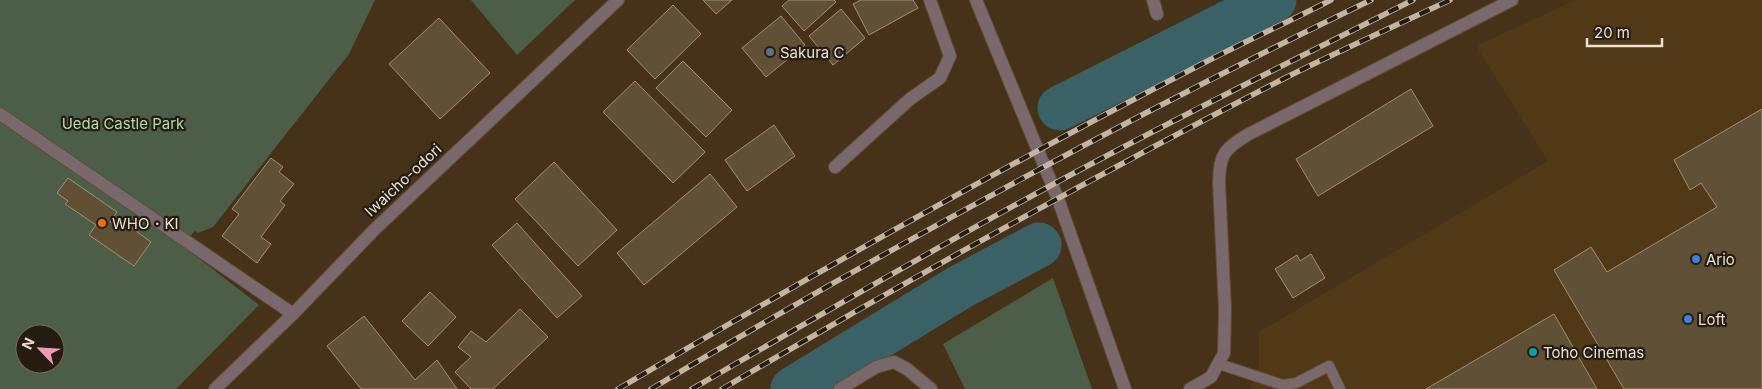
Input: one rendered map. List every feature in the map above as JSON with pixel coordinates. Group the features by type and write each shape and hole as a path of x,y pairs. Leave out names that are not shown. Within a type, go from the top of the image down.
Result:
{"street":[{"name":"Iwaicho-odori","path":"215,389 293,314 374,230 618,0"},
{"path":"835,168 910,99 940,78 950,56 930,0"},
{"path":"976,0 1058,199 1126,389"},
{"path":"1153,0 1158,14"},
{"path":"1190,389 1211,377 1224,352 1225,309 1219,183 1219,168 1223,154 1234,142 1249,134 1512,0"},
{"path":"0,114 293,314"},
{"path":"840,389 876,367 894,362 907,369 931,389"}],"lane":[{"path":"1219,364 1283,385 1296,383 1329,366 1340,389"}],"shaded area":[{"path":"1575,0 1762,0 1762,389 1250,389 1259,367 1259,332 1548,161 1476,46"}],"green space":[{"name":"Ueda Castle Park","path":"0,0 375,0 349,54 213,227 198,233 195,231 182,245 259,305 176,389 0,389"},
{"path":"471,0 575,0 517,55"},
{"path":"1053,278 1092,389 965,389 943,344"}],"building":[{"path":"703,0 732,0 716,14"},
{"path":"789,0 834,0 836,2 804,31 782,6"},
{"path":"861,0 913,0 918,8 869,35 853,4"},
{"path":"673,5 701,34 655,79 627,50"},
{"path":"841,9 865,38 833,65 809,36"},
{"path":"781,16 805,45 766,77 742,48"},
{"path":"439,18 490,73 440,119 389,64"},
{"path":"683,61 732,110 706,137 656,88"},
{"path":"635,81 705,152 673,183 603,112"},
{"path":"1411,89 1433,126 1318,196 1296,159"},
{"name":"Ario","path":"1762,109 1762,389 1624,389 1554,270 1591,247 1607,272 1717,207 1701,183 1690,190 1674,160"},
{"path":"774,125 795,156 747,191 725,160"},
{"path":"271,158 283,167 279,172 294,184 280,201 285,205 261,237 271,244 257,263 222,236 239,214 232,209"},
{"path":"554,162 617,230 578,266 515,199"},
{"path":"710,174 737,207 644,285 617,253"},
{"name":"WHO・KI","path":"68,178 117,212 110,222 121,229 125,223 151,242 134,266 89,235 96,225 65,204 68,201 57,193"},
{"path":"517,223 582,296 557,318 492,245"},
{"path":"1311,254 1325,278 1293,298 1275,269 1297,255 1300,261"},
{"path":"430,292 456,317 428,346 402,321"},
{"path":"520,309 548,337 493,389 471,389 455,372 471,357 458,347 471,331 486,342"},
{"name":"Toho Cinemas","path":"1554,314 1597,389 1426,389"},
{"path":"364,316 415,380 437,360 457,389 361,389 327,346"}],"waterway":[{"path":"1060,108 1274,0"},
{"path":"793,389 960,287 1039,245"}],"railway":[{"path":"618,389 977,184 1196,67 1331,0"},
{"path":"651,389 828,286 1006,187 1188,91 1371,0"},
{"path":"692,389 1050,186 1413,0"},
{"path":"722,389 861,308 1143,153 1285,78 1450,0"}],"place":[{"name":"Sakura C","path":"770,52"},
{"name":"WHO・KI","path":"102,223"},
{"name":"Ario","path":"1696,259"},
{"name":"Loft","path":"1688,319"},
{"name":"Toho Cinemas","path":"1533,352"}]}
